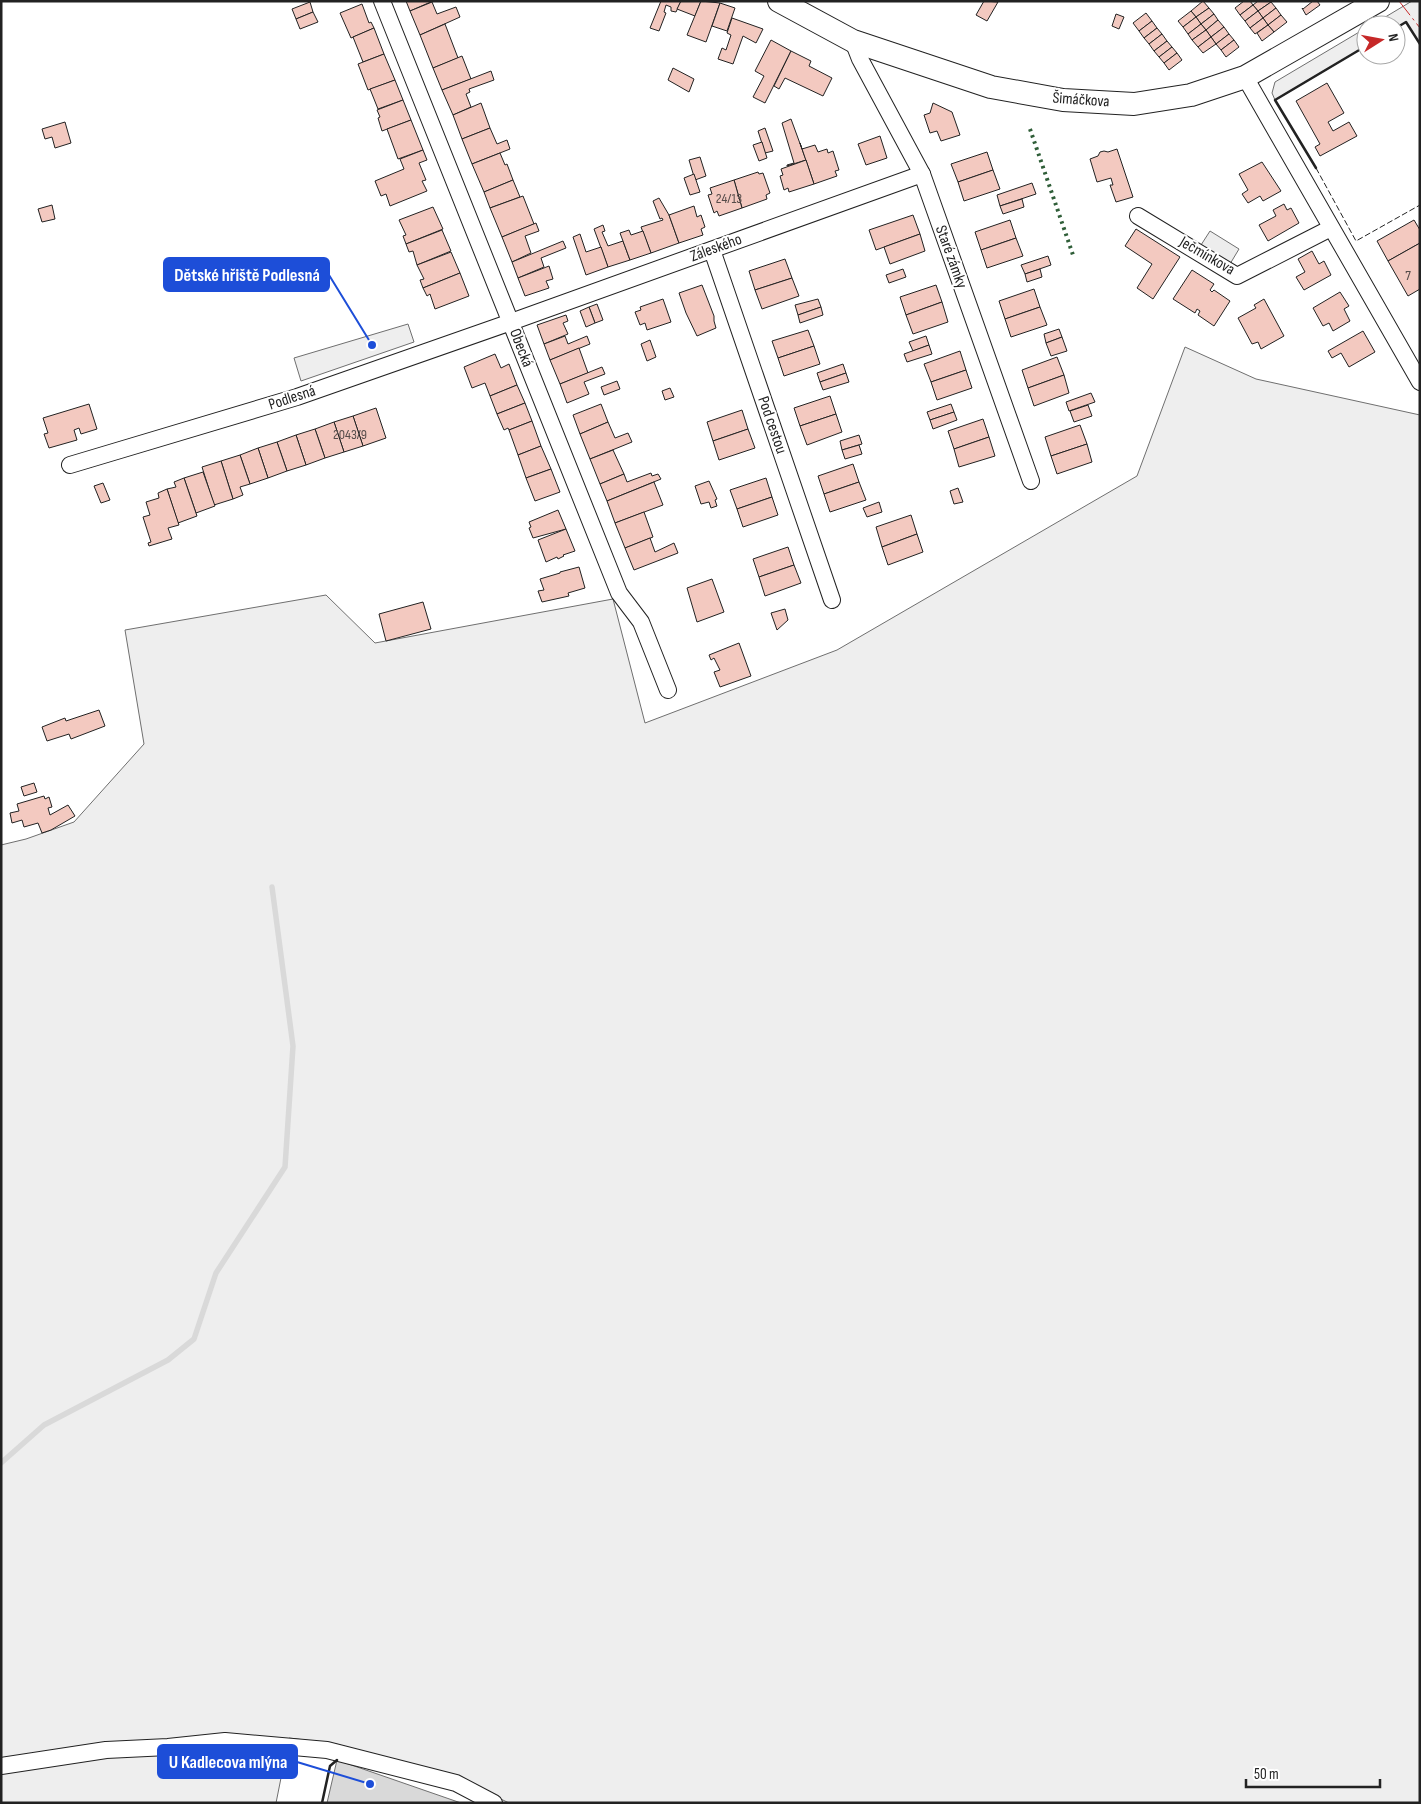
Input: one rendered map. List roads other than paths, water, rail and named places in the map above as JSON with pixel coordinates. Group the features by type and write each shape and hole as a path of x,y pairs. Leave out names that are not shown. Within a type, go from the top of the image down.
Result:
{"street":[{"name":"Obecká","path":"382,1 618,593 641,622 668,690"},
{"name":"Šimáčkova","path":"779,1 853,41 991,88 1063,100 1134,104 1191,95 1245,77 1378,1"},
{"name":"Staré zámky","path":"853,41 860,59 922,174 1031,481"},
{"path":"1245,77 1420,382"},
{"name":"Záleského","path":"511,322 922,174"},
{"name":"Ječmínkova","path":"1138,216 1237,276 1331,228"},
{"name":"Pod cestou","path":"712,250 832,600"},
{"name":"Podlesná","path":"70,465 297,397 511,322"},
{"path":"1,1766 106,1750 225,1741 327,1750 456,1783 494,1803"}],"waterway":[{"path":"1,1463 44,1425 168,1360 194,1339 216,1273 285,1167 293,1046 272,887"}],"place":[{"name":"Dětské hřiště Podlesná","path":"372,345"},
{"name":"U Kadlecova mlýna","path":"370,1784"}]}
